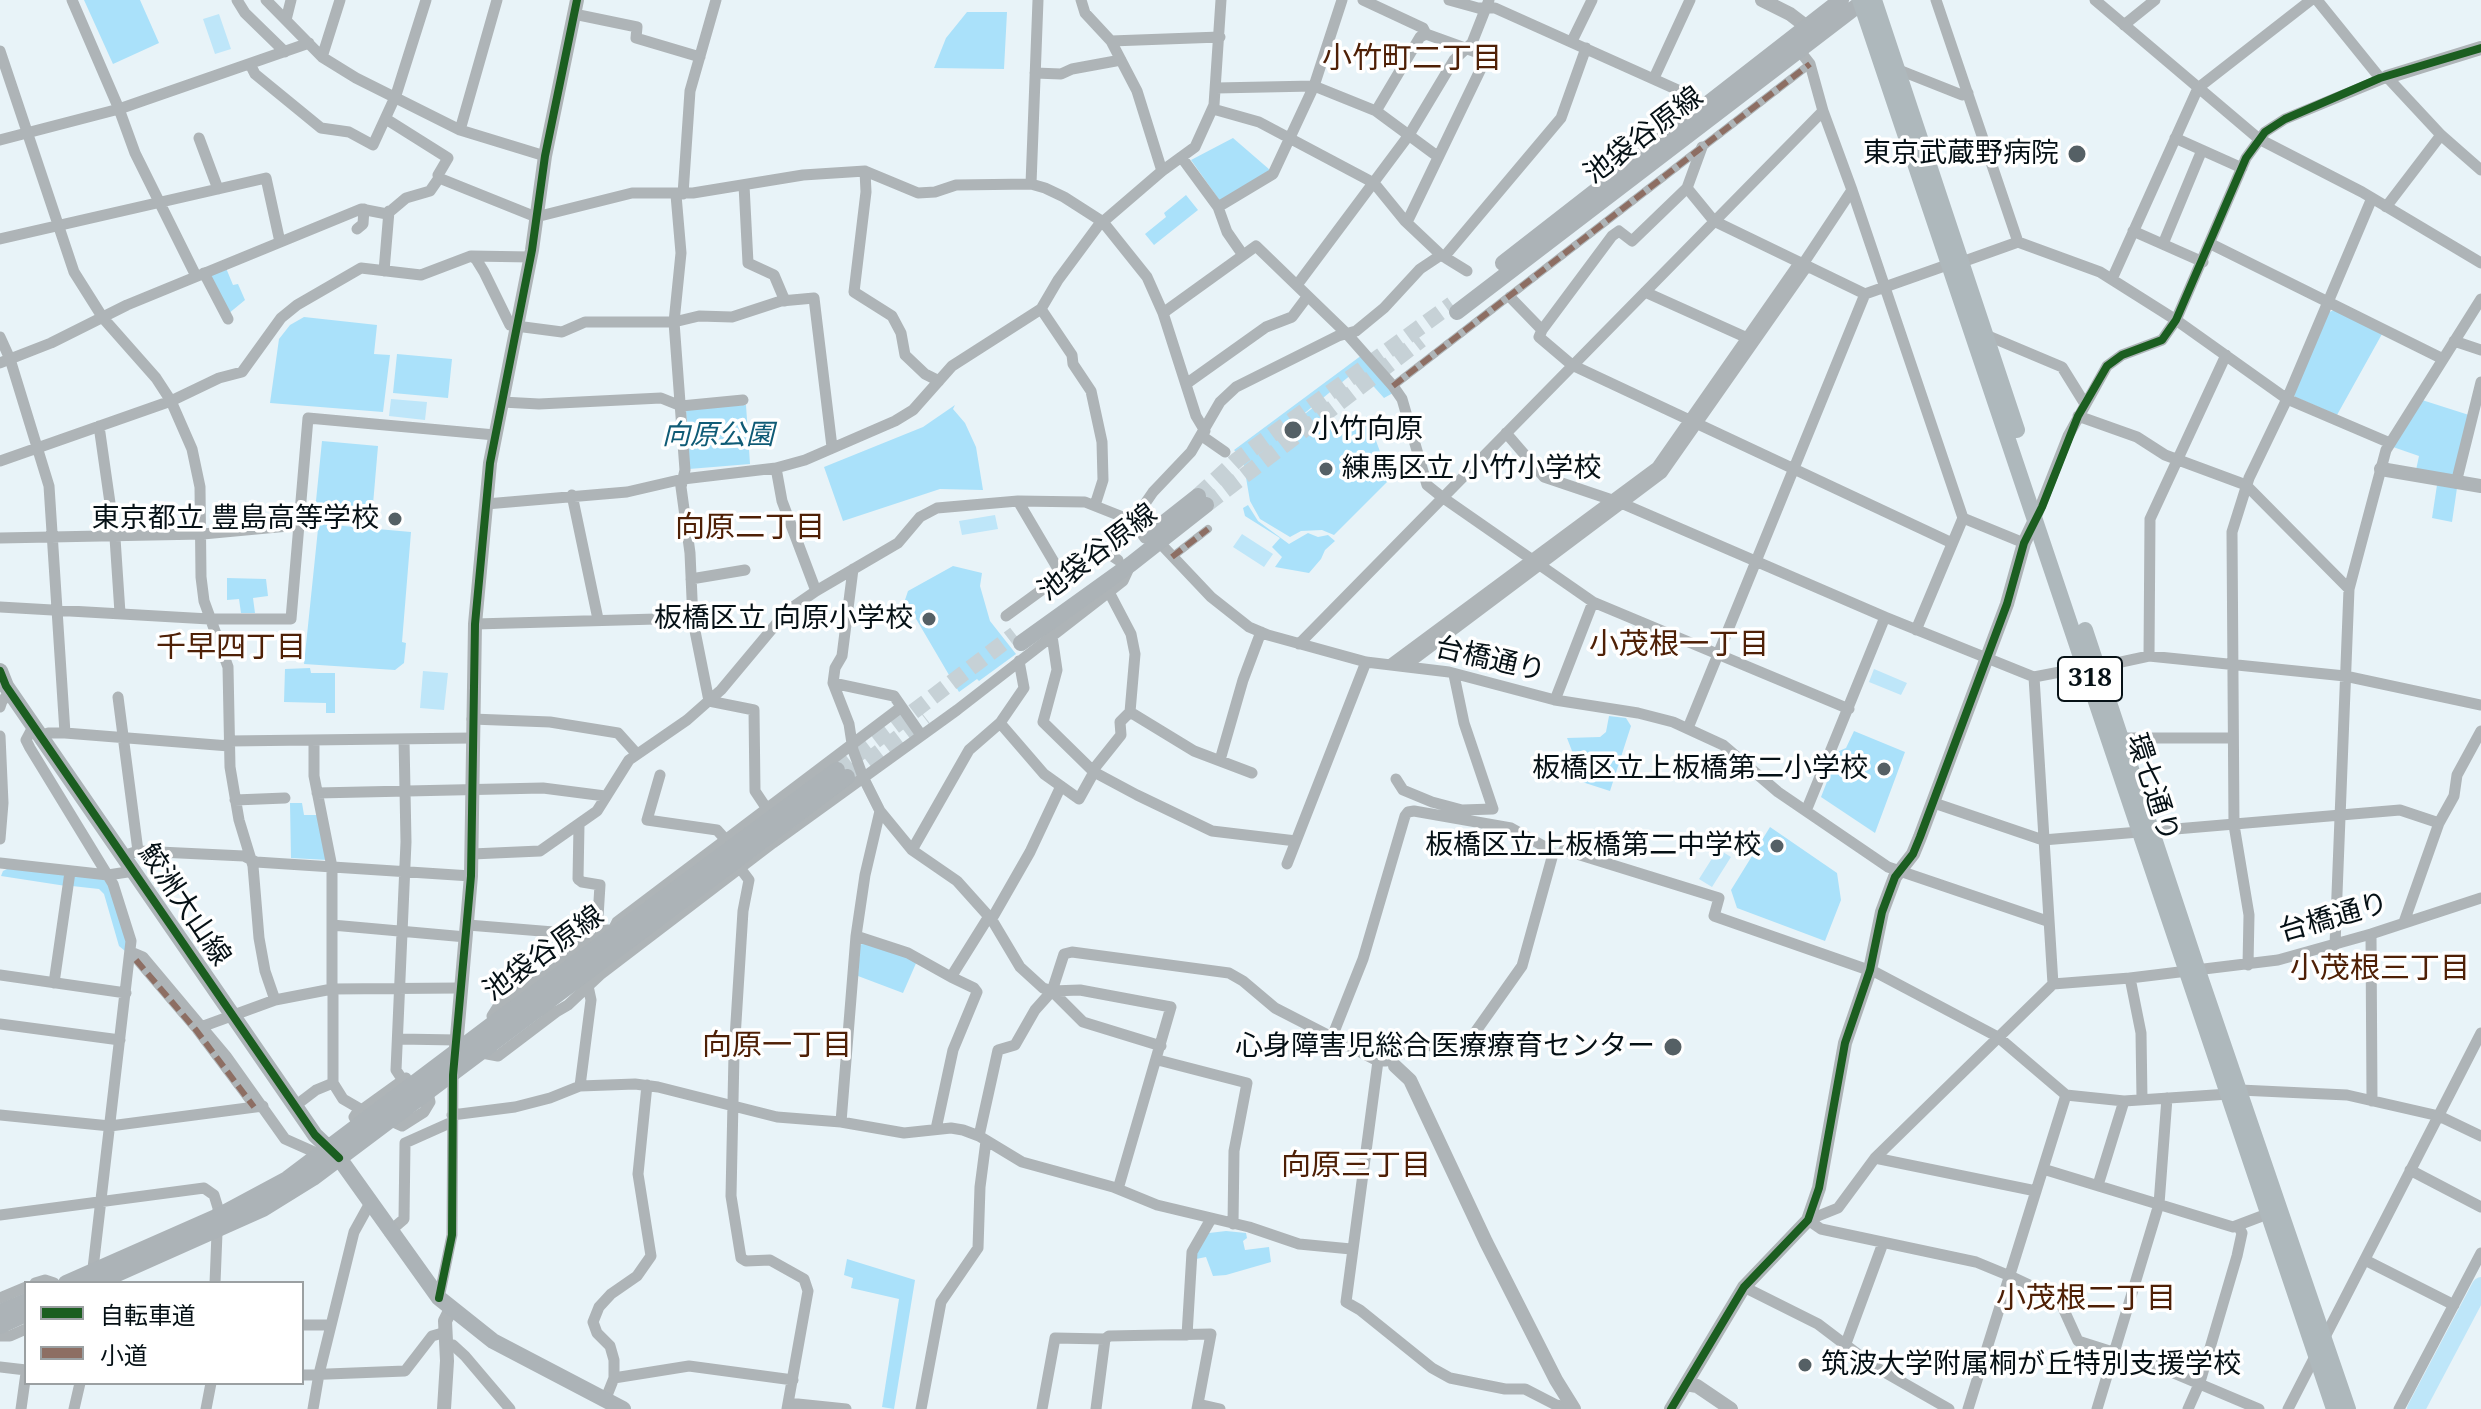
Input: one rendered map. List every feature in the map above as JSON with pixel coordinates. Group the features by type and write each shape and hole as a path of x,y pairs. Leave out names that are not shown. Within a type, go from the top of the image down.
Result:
{"main road":[{"name":"池袋谷原線","path":"1841,0 1454,308 1864,1"},
{"name":"環七通り","path":"1864,1 1899,70 1956,263 1986,335 2038,514"},
{"name":"環七通り","path":"1864,1 1956,263 2191,969 2348,1409"},
{"path":"1807,27 1811,30 1828,28"},
{"name":"池袋谷原線","path":"1018,638 1125,562 1202,500"},
{"name":"環七通り","path":"2092,667 2121,738 2146,832"},
{"name":"鮫洲大山線","path":"0,671 10,692 37,730 130,853 134,871 315,1135 445,1303 493,1341 623,1409"},
{"name":"池袋谷原線","path":"329,1154 389,1120 416,1085 456,1046 494,1023 607,933 849,775"},
{"name":"池袋谷原線","path":"94,1279 218,1222 279,1200 329,1154 361,1118 416,1085 453,1075 849,775"},
{"name":"環七通り","path":"2234,1092 2334,1409"},
{"path":"0,1312 24,1302"},
{"path":"0,1326 24,1315"}],"street":[{"path":"72,0 159,204 228,319"},
{"path":"237,0 245,13 285,52"},
{"path":"266,0 322,57 356,78 396,95 460,130 545,156"},
{"path":"286,20 291,0"},
{"path":"322,57 340,0"},
{"path":"250,64 255,74 321,128 349,132 373,145 396,95 426,0"},
{"path":"460,130 497,0"},
{"path":"709,701 693,618 674,322 681,253 680,194 690,91 716,0"},
{"path":"1031,184 1038,0"},
{"path":"1081,0 1085,13 1111,41 1137,91 1162,171"},
{"path":"486,504 627,492 683,479 776,468 805,460 895,421 913,410 952,366 1041,309 1058,280 1103,222 1195,147 1213,109 1221,0"},
{"path":"1218,207 1273,174 1314,86 1342,0"},
{"path":"1363,0 1392,6 1423,28 1426,34"},
{"path":"1449,0 1488,4 1689,95"},
{"path":"1572,41 1592,0"},
{"path":"1654,78 1690,0"},
{"path":"1762,0 1790,14 1807,27"},
{"path":"1936,0 2018,242"},
{"path":"2095,0 2259,139 2372,198 2481,263"},
{"path":"2124,25 2155,0"},
{"path":"2112,279 2198,88 2311,0"},
{"path":"2317,0 2383,78 2481,170"},
{"path":"1297,285 1409,135 1454,60 1468,47 1488,4"},
{"path":"444,1409 445,1303 452,1235 453,1075 472,854 475,624 495,435 531,257 545,156 576,7 637,27 636,38 700,57"},
{"path":"1376,111 1420,37 1426,34 1487,56 1405,221"},
{"path":"1111,41 1220,37"},
{"path":"0,140 119,109 309,43"},
{"path":"472,854 540,851 579,825 597,811 623,768 636,753 687,720 709,701 731,679 773,625 816,591 898,543 920,517 937,508 1018,501 1085,502 1133,521 1153,492 1191,452 1220,402 1236,387 1356,331 1384,308 1420,269 1442,256 1561,118 1586,48"},
{"path":"1808,1220 1819,1188 1845,1043 1870,970 1882,912 1899,871 1913,854 1934,803 2007,604 2024,543 2078,416 2107,366 2122,355 2162,340 2176,320 2242,168 2259,139 2285,119 2383,78 2481,48"},
{"path":"1799,50 1810,64 1823,111 1963,518 1916,630"},
{"path":"0,51 74,272 103,318 156,378 171,401 192,449 200,487 203,534 201,577 209,619 228,667 229,744 235,800 253,866 259,938 265,971 275,1000"},
{"path":"1035,73 1061,74 1121,60"},
{"path":"1393,386 1810,64"},
{"path":"1899,70 1962,95 1968,93"},
{"path":"1216,88 1314,86 1376,111 1437,156"},
{"path":"1213,109 1253,120 1374,183 1405,221 1442,256 1467,271"},
{"path":"1299,644 1823,111"},
{"path":"5,361 127,305 280,242 364,209 387,214 406,198 430,191 448,158 386,119"},
{"path":"2386,207 2441,135"},
{"path":"199,138 218,189"},
{"path":"2175,138 2242,168"},
{"path":"1702,147 1687,188 1632,241 1619,231 1612,236 1539,337 1572,365 1952,543"},
{"path":"2163,244 2202,150"},
{"path":"1182,158 1218,207 1227,232 1243,255"},
{"path":"439,178 530,217 632,193 680,194 803,175 865,171 918,193 935,192 956,185 1031,184 1064,197 1103,222 1147,277 1163,313 1203,433 1225,452"},
{"path":"865,171 866,192 854,292 892,316 901,333 905,355 925,374 939,381"},
{"path":"0,239 266,178 280,242"},
{"path":"744,185 748,263 774,275 785,301"},
{"path":"1687,188 1714,221 1865,294"},
{"path":"1391,664 1535,562 1616,502 1657,467 1694,423 1852,190"},
{"path":"2248,965 2249,915 2234,825 2232,532 2246,485 2287,399 2372,198"},
{"path":"357,229 363,224 364,209"},
{"path":"384,271 389,211"},
{"path":"2133,231 2203,262"},
{"path":"1688,728 1865,294 2018,242 2112,279 2287,399 2390,443"},
{"path":"2211,244 2443,359"},
{"path":"1163,313 1256,246 1347,334 1393,386 1402,399 1427,485 1442,497 1593,602 1849,709"},
{"path":"0,461 171,401 219,378 242,372 281,318 297,305 361,268 421,275 471,256 531,257"},
{"path":"471,256 484,272 510,325 562,332 585,322 674,322 699,316 732,317 785,301 814,298 832,447"},
{"path":"1645,292 1751,339"},
{"path":"1186,384 1266,327 1292,317 1307,297"},
{"path":"1510,297 1542,330"},
{"path":"2335,945 2349,589 2390,443 2481,299"},
{"path":"1041,309 1072,355 1073,364 1091,391 1102,442 1103,480 1095,505"},
{"path":"1986,335 2062,367 2085,404"},
{"path":"0,337 5,361 49,486 65,733"},
{"path":"2454,341 2481,350"},
{"path":"2149,656 2150,519 2226,355"},
{"path":"2456,483 2481,382"},
{"path":"502,402 539,404 661,398 681,406 743,400"},
{"path":"2078,416 2137,437 2177,460 2246,485 2349,589"},
{"path":"0,607 209,619 291,619 308,418 495,435"},
{"path":"99,426 115,538 120,613"},
{"path":"1506,433 1544,477 1616,502 2034,677 2149,656 2345,676 2481,705"},
{"path":"776,468 782,501 816,591"},
{"path":"2381,469 2481,486"},
{"path":"572,495 598,619"},
{"path":"1018,501 1061,574"},
{"path":"1963,518 2024,543"},
{"name":"台橋通り","path":"1133,521 1229,613 1261,632 1366,662 1454,675 1555,700 1638,713 1688,728 1723,745 1778,792 1872,858 1899,871 2047,921"},
{"path":"0,538 115,538 299,525"},
{"path":"1172,557 1208,529"},
{"path":"482,1053 498,1056 740,868 849,775 921,735 1052,636 1123,581 1125,562 1099,551 1061,574 1006,616"},
{"path":"1405,666 1535,562"},
{"path":"853,569 842,656 835,668 833,683 849,724 853,744 849,775 912,850 957,881 990,918 1020,967 1043,988 1052,991 1080,990 1171,1007 1118,1189"},
{"path":"691,579 745,570"},
{"path":"1000,723 1044,774 1079,799 1094,771 1121,735 1120,722 1130,712 1135,654 1131,634 1109,592"},
{"path":"1555,700 1593,602"},
{"path":"1806,811 1885,617"},
{"path":"475,624 693,618"},
{"path":"1220,760 1243,680 1261,632"},
{"path":"1052,636 1057,670 1043,722 1094,771 1212,831 1296,841"},
{"path":"912,850 969,750 1000,723 1024,688 1019,661"},
{"path":"1287,864 1366,662"},
{"path":"1396,779 1403,790 1432,802 1462,810 1493,809 1464,723 1454,675"},
{"path":"1671,1409 1744,1287 1808,1220 1838,1208 1875,1158 2053,984 2034,677"},
{"path":"833,683 894,696 921,735"},
{"path":"0,707 10,692"},
{"path":"118,697 130,853 244,856 256,862 471,876"},
{"path":"709,701 754,710 755,791 767,809"},
{"path":"494,1023 492,1016 499,1005 526,985 539,980 585,942 607,933 617,922 900,708"},
{"path":"1130,712 1194,751 1252,773"},
{"path":"472,719 550,722 618,733 636,753"},
{"path":"94,1279 120,1040 134,956 108,875 30,748 27,735 37,730 229,744 472,738"},
{"path":"2404,922 2439,823 2454,796 2457,775 2481,731"},
{"path":"0,736 3,803 0,839"},
{"path":"2121,738 2233,738"},
{"path":"404,739 405,871 396,1070 416,1085"},
{"path":"314,740 314,776 332,867 333,1083 361,1118"},
{"path":"660,775 647,820 717,830 726,840"},
{"path":"951,977 1030,852 1061,786"},
{"path":"317,793 543,788 605,796"},
{"path":"235,800 285,798"},
{"path":"1934,803 2043,840 2400,810 2439,823"},
{"path":"841,1122 856,936 865,875 880,811"},
{"path":"1332,1037 1363,959 1408,812 1511,828 1553,854 1522,966 1464,1048 1457,1050 1426,1045 1401,1050 1385,1062 1351,1249 1346,1302 1432,1368 1450,1378 1469,1384 1525,1389 1556,1405 1573,1408"},
{"path":"579,825 578,879 600,885 598,917 607,933"},
{"path":"1564,850 1719,898 1714,916 1870,970 1998,1037 2066,1095 2124,1101 2234,1092 2347,1095 2439,1116 2481,1136"},
{"path":"0,863 108,875 134,871"},
{"path":"740,868 749,880 743,911 731,1104 731,1196 741,1258 746,1261 770,1260 804,1279 808,1291 788,1406 846,1409"},
{"path":"54,983 70,872"},
{"name":"台橋通り","path":"2053,984 2248,965 2335,945 2481,898"},
{"path":"332,925 403,931 578,934 585,942"},
{"path":"2371,934 2372,1101"},
{"path":"856,936 908,953 977,992 953,1050 936,1129"},
{"path":"921,1409 941,1302 978,1248 983,1138 998,1050 1015,1045 1035,1010 1052,991 1064,954 1072,952 1229,973 1275,1008 1385,1062 1410,1080 1486,1242 1573,1408"},
{"path":"134,956 143,957 201,1027 258,1107"},
{"path":"134,956 285,1139 329,1154"},
{"path":"0,975 126,993"},
{"path":"2130,978 2141,1033 2142,1099"},
{"path":"580,1086 591,1000 588,986"},
{"path":"201,1027 275,1000 332,989 460,988"},
{"path":"1052,991 1083,1022 1161,1046"},
{"path":"538,1010 556,1012"},
{"path":"0,1024 120,1040"},
{"path":"2288,1409 2481,1033"},
{"path":"399,1039 456,1046"},
{"path":"1158,1060 1247,1083 1234,1151 1233,1224"},
{"path":"295,1106 316,1090 333,1083"},
{"path":"389,1232 404,1219 405,1143 452,1119 550,1098 580,1086 612,1084 647,1085 777,1117 841,1122 904,1133 951,1128 983,1138 1022,1162 1118,1189 1157,1205 1299,1244 1351,1249"},
{"path":"606,1398 614,1378 610,1346 597,1333 593,1322 599,1307 611,1294 637,1276 651,1256 638,1174 647,1085"},
{"path":"1968,1409 2066,1095"},
{"path":"2097,1409 2159,1204 2167,1098"},
{"path":"2098,1185 2124,1101"},
{"path":"0,1115 110,1126 258,1107"},
{"path":"1875,1158 2036,1191"},
{"path":"2043,1169 2233,1227 2270,1213"},
{"path":"2410,1170 2481,1207"},
{"path":"0,1215 200,1188 214,1195 217,1202 215,1281"},
{"path":"313,1409 354,1232 370,1203"},
{"path":"1187,1335 1192,1252 1211,1219"},
{"path":"1808,1220 1821,1229 1976,1262 2010,1276 2059,1299 2078,1341 2200,1382 2259,1409"},
{"path":"2188,1409 2200,1382 2237,1256 2242,1233 2238,1226"},
{"path":"1845,1346 1883,1243"},
{"path":"2399,1409 2481,1253"},
{"path":"2365,1260 2454,1305"},
{"path":"1744,1287 1818,1324 1905,1386 1949,1409"},
{"path":"0,1298 24,1288"},
{"path":"304,1325 331,1325"},
{"path":"0,1336 10,1336 24,1330"},
{"path":"1042,1409 1055,1338 1211,1334 1198,1406 1220,1409"},
{"path":"304,1375 405,1371 432,1336 446,1338 510,1409"},
{"path":"1096,1409 1105,1339"},
{"path":"614,1378 689,1366 793,1380"},
{"path":"0,1367 24,1371"},
{"path":"1686,1384 1693,1393 1716,1409"},
{"path":"1686,1384 1697,1386 1731,1409"},
{"path":"21,1409 24,1385"},
{"path":"74,1409 80,1385"},
{"path":"206,1409 211,1385"}],"green space":[{"path":"84,0 140,0 159,43 113,64"},
{"path":"967,12 1007,12 1004,69 934,68 946,38"},
{"path":"1233,138 1270,170 1220,201 1191,160"},
{"path":"1186,195 1198,210 1154,245 1145,234"},
{"path":"226,268 233,285 238,284 245,300 228,314 209,276"},
{"path":"2334,310 2382,334 2337,415 2295,397 2293,393 2327,313"},
{"path":"304,317 377,325 374,354 390,355 383,412 270,403 279,339 290,325"},
{"path":"397,354 452,359 448,398 393,393"},
{"path":"1362,355 1393,393 1384,398 1358,369 1289,426 1314,407 1337,438 1367,416 1390,479 1334,535 1322,530 1301,531 1290,537 1260,519 1250,501 1243,460 1234,450"},
{"path":"2422,400 2469,415 2455,473 2450,477 2416,470 2419,456 2393,447"},
{"name":"向原公園","path":"746,405 750,464 689,469 686,409"},
{"path":"955,405 953,409 965,423 976,447 983,490 940,489 843,521 824,467 923,427"},
{"path":"322,441 378,446 372,516 315,511"},
{"path":"2437,485 2457,488 2452,522 2432,518"},
{"path":"1248,505 1258,521 1289,544 1308,533 1318,537 1328,535 1335,541 1309,573 1275,567 1282,557 1272,547 1280,538 1245,516 1243,508"},
{"path":"321,524 411,532 402,642 406,643 404,663 395,670 304,664"},
{"path":"953,566 982,573 980,586 990,621 1016,654 959,692 905,600 908,591"},
{"path":"227,578 266,579 268,596 253,598 255,613 241,613 239,599 227,600"},
{"path":"310,668 311,673 335,673 335,713 326,713 326,703 284,702 285,669"},
{"path":"1609,716 1626,718 1631,726 1610,791 1579,781 1577,764 1567,738 1600,737 1606,732"},
{"path":"1854,731 1905,752 1875,833 1821,797 1839,751 1846,748"},
{"path":"290,803 302,803 304,815 319,815 328,860 291,858"},
{"path":"1770,827 1837,873 1841,900 1825,941 1737,908 1731,890"},
{"path":"11,867 67,875 66,886 1,876"},
{"path":"73,876 106,879 127,940 125,951 119,946 104,894 99,889 72,886"},
{"path":"864,943 917,961 903,993 858,976 860,945"},
{"path":"1209,1233 1246,1233 1247,1238 1243,1241 1245,1250 1269,1247 1271,1262 1213,1276 1206,1257 1196,1259 1197,1251"},
{"path":"847,1259 915,1280 894,1409 882,1407 899,1299 851,1288 853,1278 844,1275"}],"shaded area":[{"path":"219,14 231,49 215,54 203,19"},
{"path":"391,399 427,402 425,420 389,416"},
{"path":"995,515 998,529 962,535 959,521"},
{"path":"1242,534 1273,554 1264,567 1233,547"},
{"path":"1874,669 1907,683 1901,695 1869,682"},
{"path":"423,671 448,673 444,710 420,708"},
{"path":"1718,849 1731,857 1712,887 1699,879"}],"waterway":[{"path":"2416,1409 2481,1286"}],"tunnel":[{"path":"1198,496 1237,460 1452,304"},
{"path":"1206,505 1421,340"},
{"path":"837,770 1015,634"},
{"path":"848,776 925,717"}],"marked path":[{"path":"1393,386 1810,64"},
{"path":"1172,557 1208,529"},
{"path":"136,960 196,1030 254,1107"}],"cycle path":[{"path":"439,1298 452,1235 453,1075 471,876 475,624 490,463 532,250 545,156 577,0"},
{"path":"1671,1409 1744,1287 1808,1220 1819,1188 1845,1043 1870,970 1882,912 1895,877 1913,854 1920,837 2007,604 2024,543 2042,507 2078,416 2107,366 2122,355 2162,340 2176,320 2246,158 2265,132 2285,119 2380,78 2481,48"},
{"path":"0,671 6,686 315,1135 339,1158"}],"place":[{"name":"東京武蔵野病院","path":"2077,154"},
{"name":"小竹向原","path":"1293,430"},
{"name":"練馬区立 小竹小学校","path":"1326,469"},
{"name":"東京都立 豊島高等学校","path":"395,519"},
{"name":"板橋区立 向原小学校","path":"929,619"},
{"name":"板橋区立上板橋第二小学校","path":"1884,769"},
{"name":"板橋区立上板橋第二中学校","path":"1777,846"},
{"name":"心身障害児総合医療療育センター","path":"1673,1047"},
{"name":"筑波大学附属桐が丘特別支援学校","path":"1805,1365"}],"district":[{"name":"小竹町二丁目","path":"1412,59"},
{"name":"向原二丁目","path":"750,528"},
{"name":"小茂根一丁目","path":"1679,645"},
{"name":"千早四丁目","path":"231,648"},
{"name":"小茂根三丁目","path":"2380,969"},
{"name":"向原一丁目","path":"777,1046"},
{"name":"向原三丁目","path":"1356,1166"},
{"name":"小茂根二丁目","path":"2086,1299"}]}
